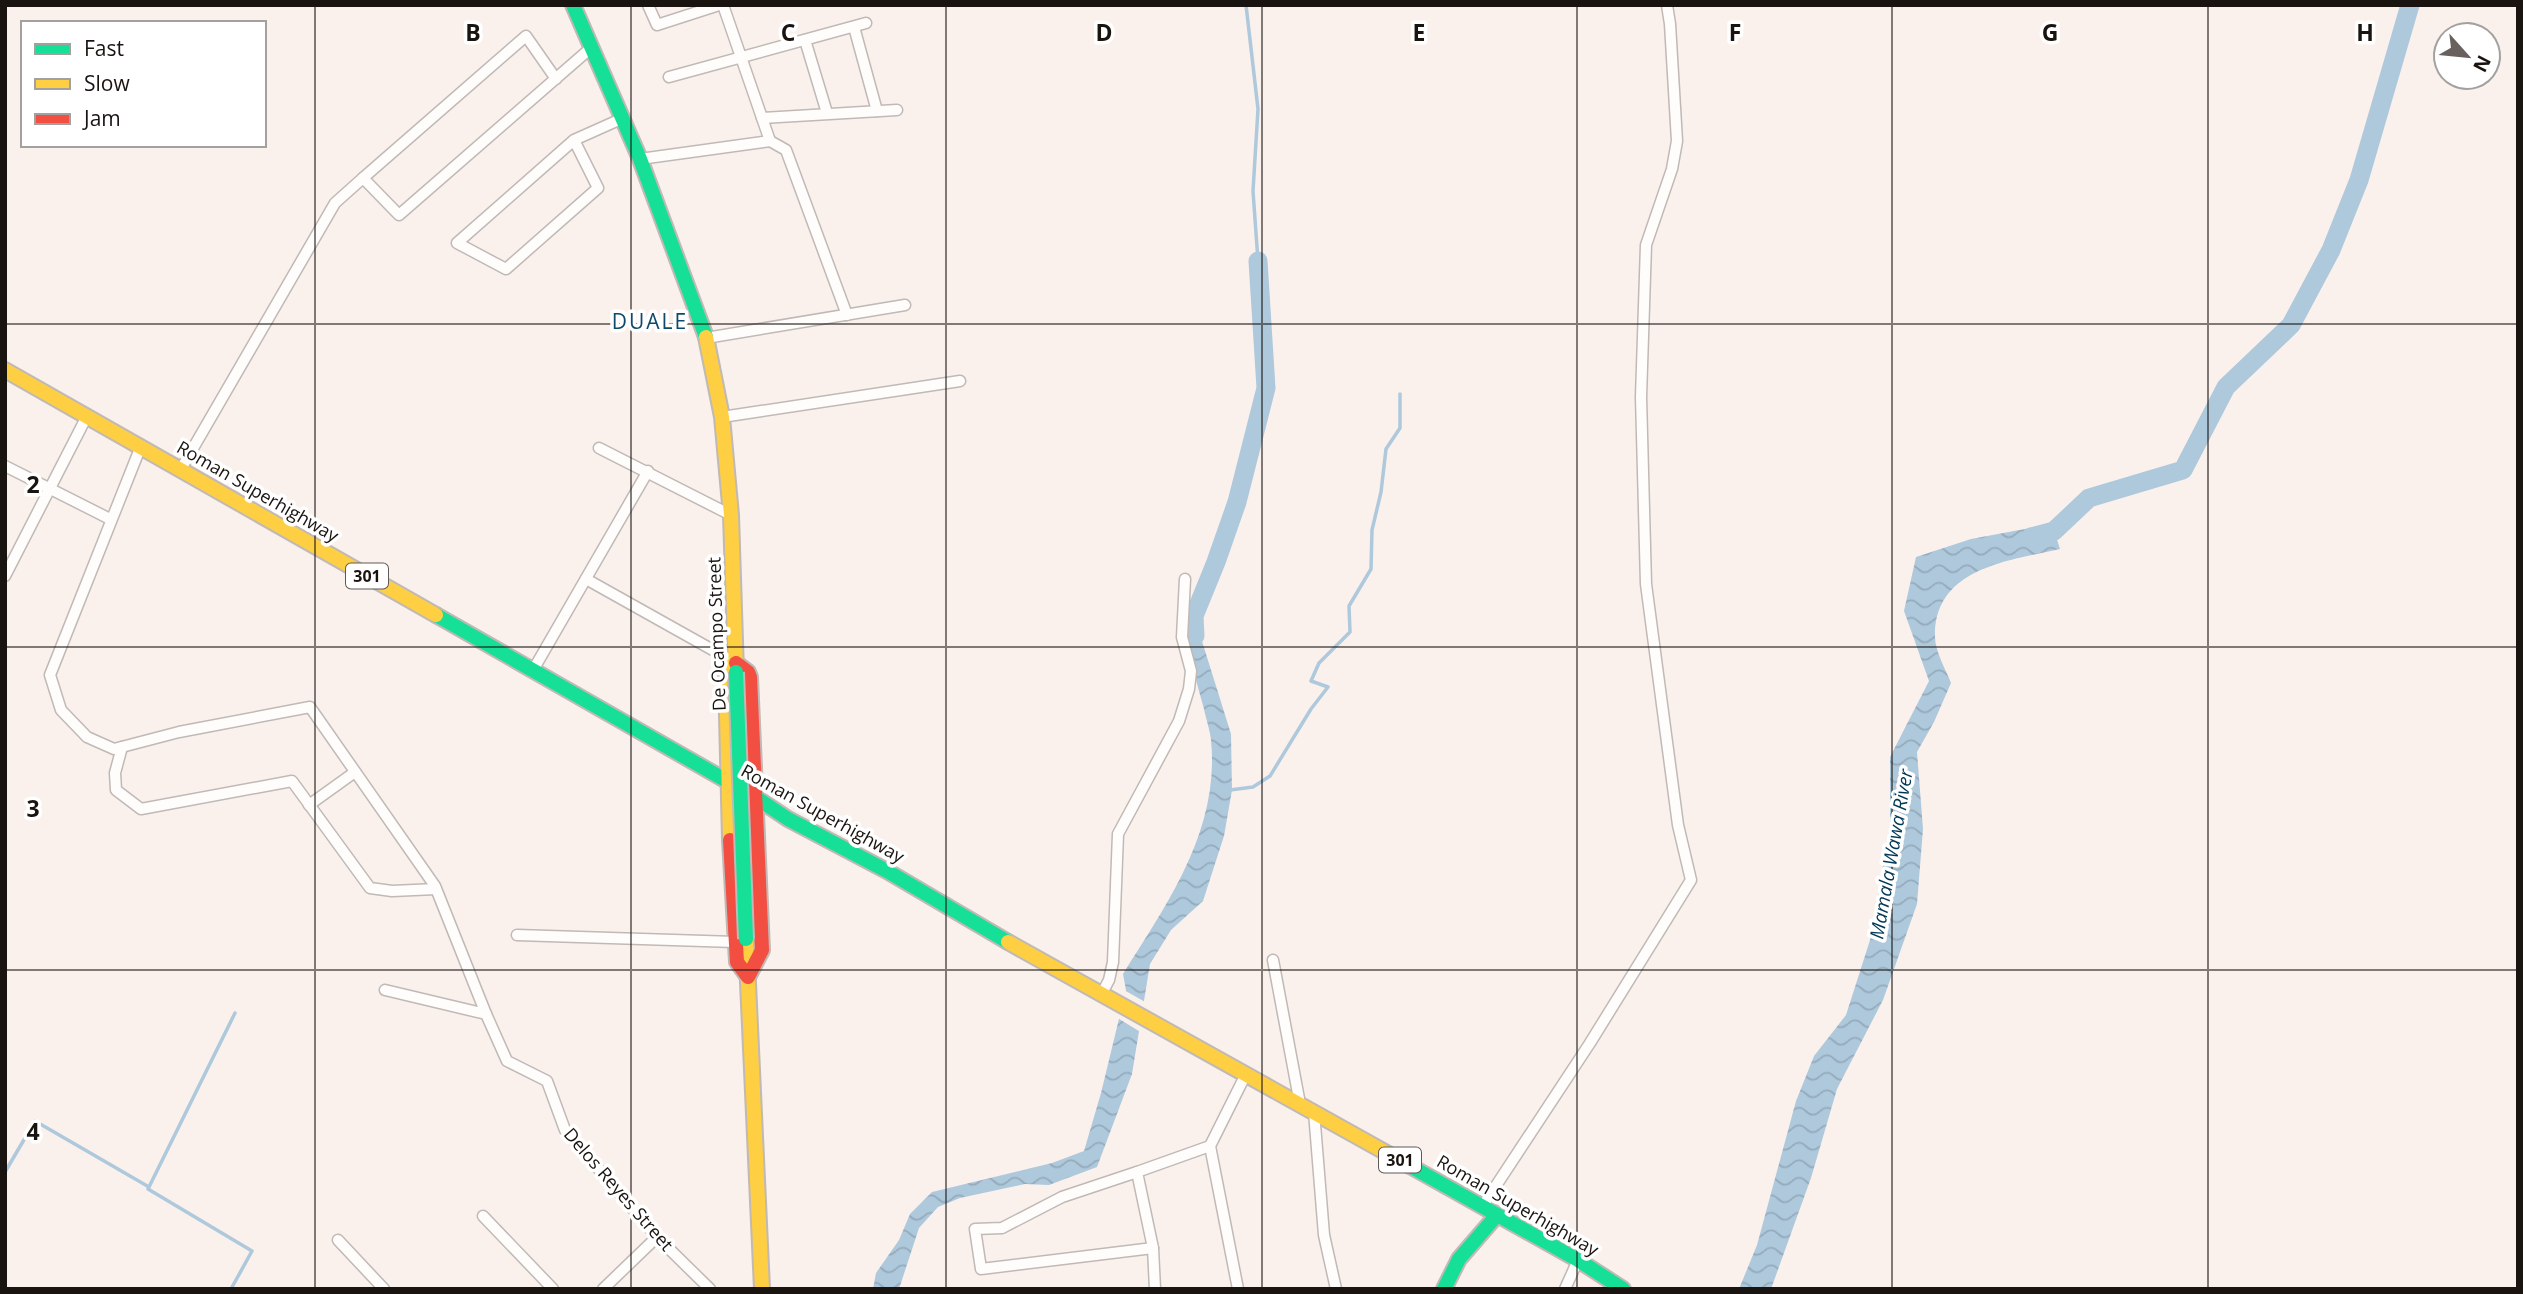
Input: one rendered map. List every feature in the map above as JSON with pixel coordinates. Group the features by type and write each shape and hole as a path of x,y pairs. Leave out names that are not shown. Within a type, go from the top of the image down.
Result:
{"main road":[{"name":"De Ocampo Street","path":"573,5 640,159 706,338 722,417 731,515 741,940 748,977 762,1289"},
{"name":"Roman Superhighway","path":"5,370 788,818 1578,1260 1623,1289"},
{"path":"741,940 728,782 728,668 748,672 750,677 762,950 748,977"},
{"path":"1444,1289 1446,1280 1459,1260 1497,1215"}],"street":[{"path":"648,5 657,25 721,5 770,141"},
{"path":"1482,1207 1590,1043 1691,880 1678,825 1646,584 1641,397 1646,246 1672,169 1677,141 1671,24 1667,5"},
{"path":"670,77 866,23"},
{"path":"854,27 877,111"},
{"path":"181,469 335,203 526,36 556,79"},
{"path":"805,40 827,113"},
{"path":"363,178 399,215 592,47"},
{"path":"762,118 897,110"},
{"path":"574,140 598,188 578,206 506,269 457,243 574,140 621,119"},
{"path":"640,159 770,141 786,150 847,314"},
{"path":"706,338 905,305"},
{"path":"722,417 960,381"},
{"path":"5,576 87,416"},
{"path":"141,446 50,675 61,710 87,737 114,749 179,732 310,707 436,888 486,1014"},
{"path":"599,448 731,515"},
{"path":"5,466 110,519"},
{"path":"533,671 648,471"},
{"path":"586,579 736,668"},
{"path":"1101,995 1109,980 1113,962 1118,834 1179,721 1189,689 1191,671 1182,637 1185,579"},
{"path":"122,747 115,773 116,790 141,809 292,781 370,888 392,891 436,888"},
{"path":"309,805 355,772"},
{"path":"517,935 741,940"},
{"path":"1273,960 1300,1104"},
{"path":"385,990 486,1014"},
{"name":"Delos Reyes Street","path":"486,1014 507,1061 547,1081 565,1130 657,1237 710,1289"},
{"path":"1238,1289 1210,1146 1246,1074"},
{"path":"1314,1112 1324,1235 1336,1289"},
{"path":"1153,1248 981,1269 975,1229 1002,1228 1062,1197 1210,1146"},
{"path":"1137,1172 1153,1248 1155,1289"},
{"path":"483,1216 553,1289"},
{"path":"603,1289 657,1237"},
{"path":"338,1240 384,1289"},
{"path":"1565,1289 1578,1260"}],"water":[{"name":"Mamala Wawa River","path":"2052,524 2060,549 2018,558 1978,572 1960,582 1947,596 1938,614 1935,642 1951,683 1917,752 1923,829 1917,904 1883,1000 1837,1089 1811,1178 1771,1289 1739,1289 1757,1245 1796,1101 1814,1056 1846,1015 1871,937 1890,823 1890,757 1929,681 1904,611 1916,557 1971,539"},
{"path":"1187,610 1202,615 1201,638 1231,734 1232,790 1224,836 1203,901 1171,930 1150,964 1132,1074 1097,1167 1049,1185 1025,1184 960,1198 938,1207 919,1228 899,1289 873,1289 876,1273 899,1240 910,1214 932,1192 1052,1163 1084,1151 1126,990 1123,974 1157,920 1187,864 1199,835 1207,804 1212,773 1211,740 1191,660"}],"pier":[{"path":"1124,990 1147,1003 1142,1033 1116,1017"}],"waterway":[{"path":"1246,5 1258,109 1253,191 1258,261"},
{"path":"2031,537 2054,531 2089,498 2183,470 2226,387 2291,325 2331,250 2359,180 2410,5"},
{"path":"1195,636 1194,616 1237,502 1266,388 1258,261"},
{"path":"1230,790 1253,787 1270,776 1311,709 1328,687 1311,681 1319,663 1350,632 1349,606 1371,569 1372,530 1381,492 1386,449 1400,428 1400,394"},
{"path":"231,1289 252,1251 148,1189 235,1013"},
{"path":"5,1172 35,1121 149,1187"}],"traffic: fast":[{"path":"573,5 640,159 706,337"},
{"path":"436,615 755,797 788,819 887,871 1008,942"},
{"path":"736,672 746,939"},
{"path":"1410,1166 1578,1260 1623,1289"},
{"path":"1444,1289 1459,1259 1497,1215"}],"traffic: slow":[{"path":"706,337 722,417 731,515 736,672"},
{"path":"5,370 436,615"},
{"path":"730,840 726,674 728,668 736,663"},
{"path":"746,939 762,1289"},
{"path":"1008,942 1410,1166"}],"traffic: jam":[{"path":"730,840 737,962 748,977 762,950 750,677 748,672 736,663"}],"district":[{"name":"DUALE","path":"650,321"}]}
